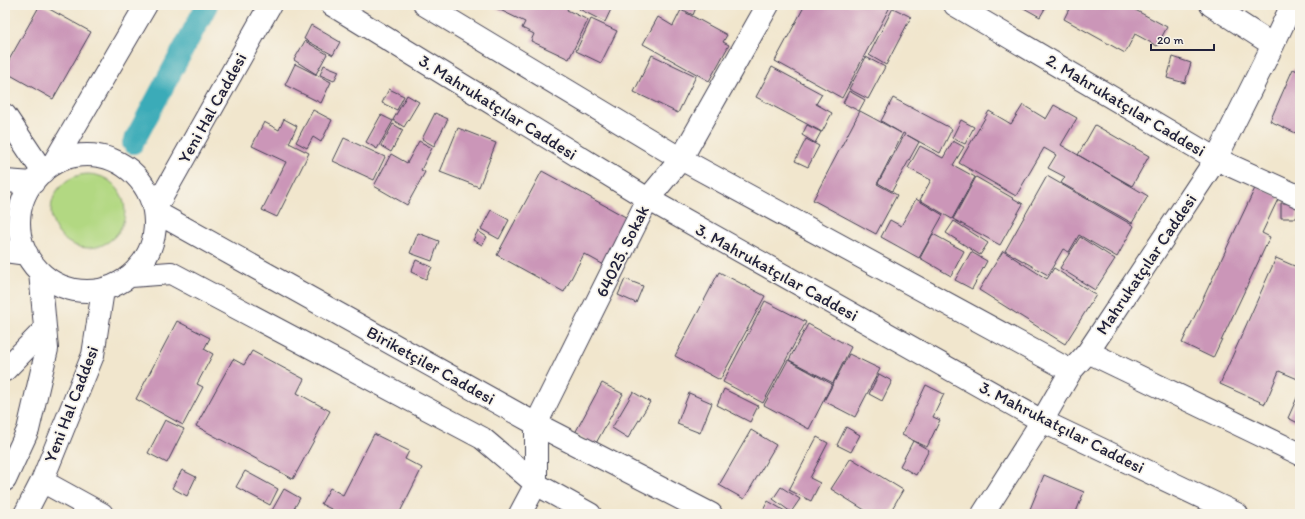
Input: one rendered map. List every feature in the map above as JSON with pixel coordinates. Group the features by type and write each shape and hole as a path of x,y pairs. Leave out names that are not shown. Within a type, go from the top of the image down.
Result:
{"street":[{"path":"5,181 43,173 73,156 95,156 116,161 134,173 147,190 154,211 155,229 151,246 143,263 131,276 118,284 103,290 81,291 59,285 40,272 27,254 22,243 20,214 24,197 43,173 146,5"},
{"name":"Yeni Hal Caddesi","path":"154,211 270,5"},
{"name":"3. Mahrukatçılar Caddesi","path":"332,5 648,199 1042,421 1237,514"},
{"path":"425,5 681,159 1071,371"},
{"name":"64025. Sokak","path":"520,514 536,484 536,424 648,199 681,159 768,5"},
{"name":"2. Mahrukatçılar Caddesi","path":"955,5 1216,159 1300,197"},
{"path":"1211,5 1274,45"},
{"name":"Mahrukatçılar Caddesi","path":"983,514 1042,421 1071,371 1088,352 1216,159 1274,45 1292,5"},
{"path":"5,115 43,173"},
{"name":"Biriketçiler Caddesi","path":"154,211 536,424 711,514"},
{"path":"5,251 27,254"},
{"name":"Yeni Hal Caddesi","path":"5,480 28,430 47,349 40,272"},
{"path":"131,276 171,273 482,438 536,484 590,514"},
{"name":"Yeni Hal Caddesi","path":"25,514 42,481 93,355 103,290"},
{"path":"5,370 45,329"},
{"path":"1088,352 1300,454"},
{"path":"42,481 102,514"}],"green space":[{"path":"81,174 95,174 102,176 115,184 123,197 125,211 123,225 115,238 102,246 95,248 81,248 74,246 61,238 53,225 51,218 51,204 53,197 61,184 74,176"}],"building":[{"path":"40,5 91,32 53,99 5,72 5,67"},
{"path":"497,5 569,5 567,10 588,20 569,59 531,41 534,34 522,28 525,22 496,8"},
{"path":"581,5 613,5 605,22 579,9"},
{"path":"674,5 697,5 693,15"},
{"path":"805,5 891,5 842,98 775,61"},
{"path":"1023,5 1047,5 1040,17 1022,7"},
{"path":"1071,5 1126,5 1167,27 1157,46 1135,34 1125,53 1064,19"},
{"path":"893,8 911,17 886,65 869,55"},
{"path":"681,10 727,35 723,42 729,45 709,81 643,44 658,17 673,26"},
{"path":"591,19 617,31 601,63 576,51"},
{"path":"311,25 340,42 333,55 304,39"},
{"path":"305,41 327,54 316,74 294,60"},
{"path":"652,55 696,76 678,113 634,92"},
{"path":"866,57 885,67 868,99 849,89"},
{"path":"1173,57 1191,63 1185,83 1167,78"},
{"path":"295,64 331,82 321,103 285,85"},
{"path":"324,65 339,71 334,81 320,75"},
{"path":"772,67 822,94 816,104 832,113 822,132 756,97"},
{"path":"1293,69 1300,72 1300,135 1270,121"},
{"path":"389,89 404,96 397,110 382,103"},
{"path":"849,91 865,100 859,111 843,103"},
{"path":"407,95 419,102 404,127 393,120"},
{"path":"893,98 952,129 940,153 907,135 919,142 892,191 878,183 905,134 903,133 877,184 897,195 876,234 813,200 860,111 901,133 881,121"},
{"path":"1023,105 1046,119 1054,105 1077,118 1061,145 1148,196 1132,223 1061,183 1065,177 1048,168 1056,155 1044,148 1016,196 959,163 989,111 1011,124"},
{"path":"313,110 332,120 321,142 313,137 307,148 296,142"},
{"path":"435,113 448,119 434,146 422,139"},
{"path":"381,115 393,121 377,149 366,142"},
{"path":"284,119 297,126 289,143 309,153 277,217 262,210 286,162 252,146 264,122 279,130"},
{"path":"961,120 974,127 965,144 952,138"},
{"path":"393,124 403,130 391,152 381,146"},
{"path":"807,125 821,132 815,143 802,135"},
{"path":"1095,125 1149,156 1132,186 1078,155"},
{"path":"458,128 496,143 479,187 440,172"},
{"path":"344,138 385,157 374,180 333,161"},
{"path":"806,139 819,146 808,167 795,161"},
{"path":"419,141 432,148 421,170 425,172 407,205 374,186 391,154 407,163"},
{"path":"953,141 964,147 953,165 975,177 952,219 920,200 931,180 908,168 920,146 943,158"},
{"path":"542,171 631,220 606,266 584,254 564,292 497,255"},
{"path":"1047,176 1134,226 1117,257 1079,235 1069,252 1063,249 1048,275 1005,251"},
{"path":"976,177 1023,204 1000,245 953,219"},
{"path":"1256,186 1279,197 1262,233 1270,237 1213,358 1182,343"},
{"path":"916,199 943,215 919,258 881,237 890,220 901,226"},
{"path":"1281,203 1298,203 1297,218 1281,218"},
{"path":"491,210 509,220 499,239 481,229"},
{"path":"954,221 988,243 980,255 946,233"},
{"path":"478,231 487,237 482,245 473,240"},
{"path":"418,233 439,241 432,261 410,253"},
{"path":"933,234 964,251 951,276 920,258"},
{"path":"1080,237 1115,259 1095,290 1060,268"},
{"path":"1003,251 1047,279 1054,268 1096,295 1065,344 979,290"},
{"path":"971,252 987,261 972,289 955,280"},
{"path":"1276,258 1299,268 1300,266 1300,380 1279,371 1265,404 1220,384"},
{"path":"416,260 432,267 426,279 411,272"},
{"path":"719,272 765,296 720,380 675,356"},
{"path":"625,279 643,286 636,303 618,295"},
{"path":"765,301 806,322 763,403 723,382"},
{"path":"177,321 210,338 204,349 213,354 197,384 203,387 183,425 136,399"},
{"path":"808,324 851,347 833,383 789,360"},
{"path":"252,351 304,379 297,393 330,411 293,479 196,426 233,359 244,365"},
{"path":"849,354 880,369 855,417 824,401"},
{"path":"788,360 832,384 809,429 764,405"},
{"path":"879,374 892,381 882,401 869,394"},
{"path":"602,383 623,394 595,445 575,433"},
{"path":"926,385 944,394 933,417 940,420 927,447 902,435"},
{"path":"724,389 758,406 750,422 717,405"},
{"path":"1300,391 1300,424 1288,418"},
{"path":"633,392 650,402 628,438 612,428"},
{"path":"689,393 712,403 700,433 677,424"},
{"path":"165,420 184,429 167,463 148,453"},
{"path":"846,427 860,435 851,452 837,445"},
{"path":"751,430 776,445 744,499 719,485"},
{"path":"374,434 409,451 405,459 422,468 399,514 341,514 321,504 330,488 343,495"},
{"path":"817,437 828,443 810,478 820,483 811,501 789,490"},
{"path":"913,441 929,450 916,475 900,466"},
{"path":"851,458 903,490 889,514 871,514 831,489"},
{"path":"182,470 196,477 187,496 172,488"},
{"path":"245,471 278,489 270,505 236,487"},
{"path":"1044,475 1084,492 1076,512 1080,514 1028,514"},
{"path":"781,487 800,499 791,512 773,499"},
{"path":"284,489 300,498 291,514 270,514"},
{"path":"768,501 790,514 761,514"}],"waterway":[{"path":"133,143 207,5"}]}
